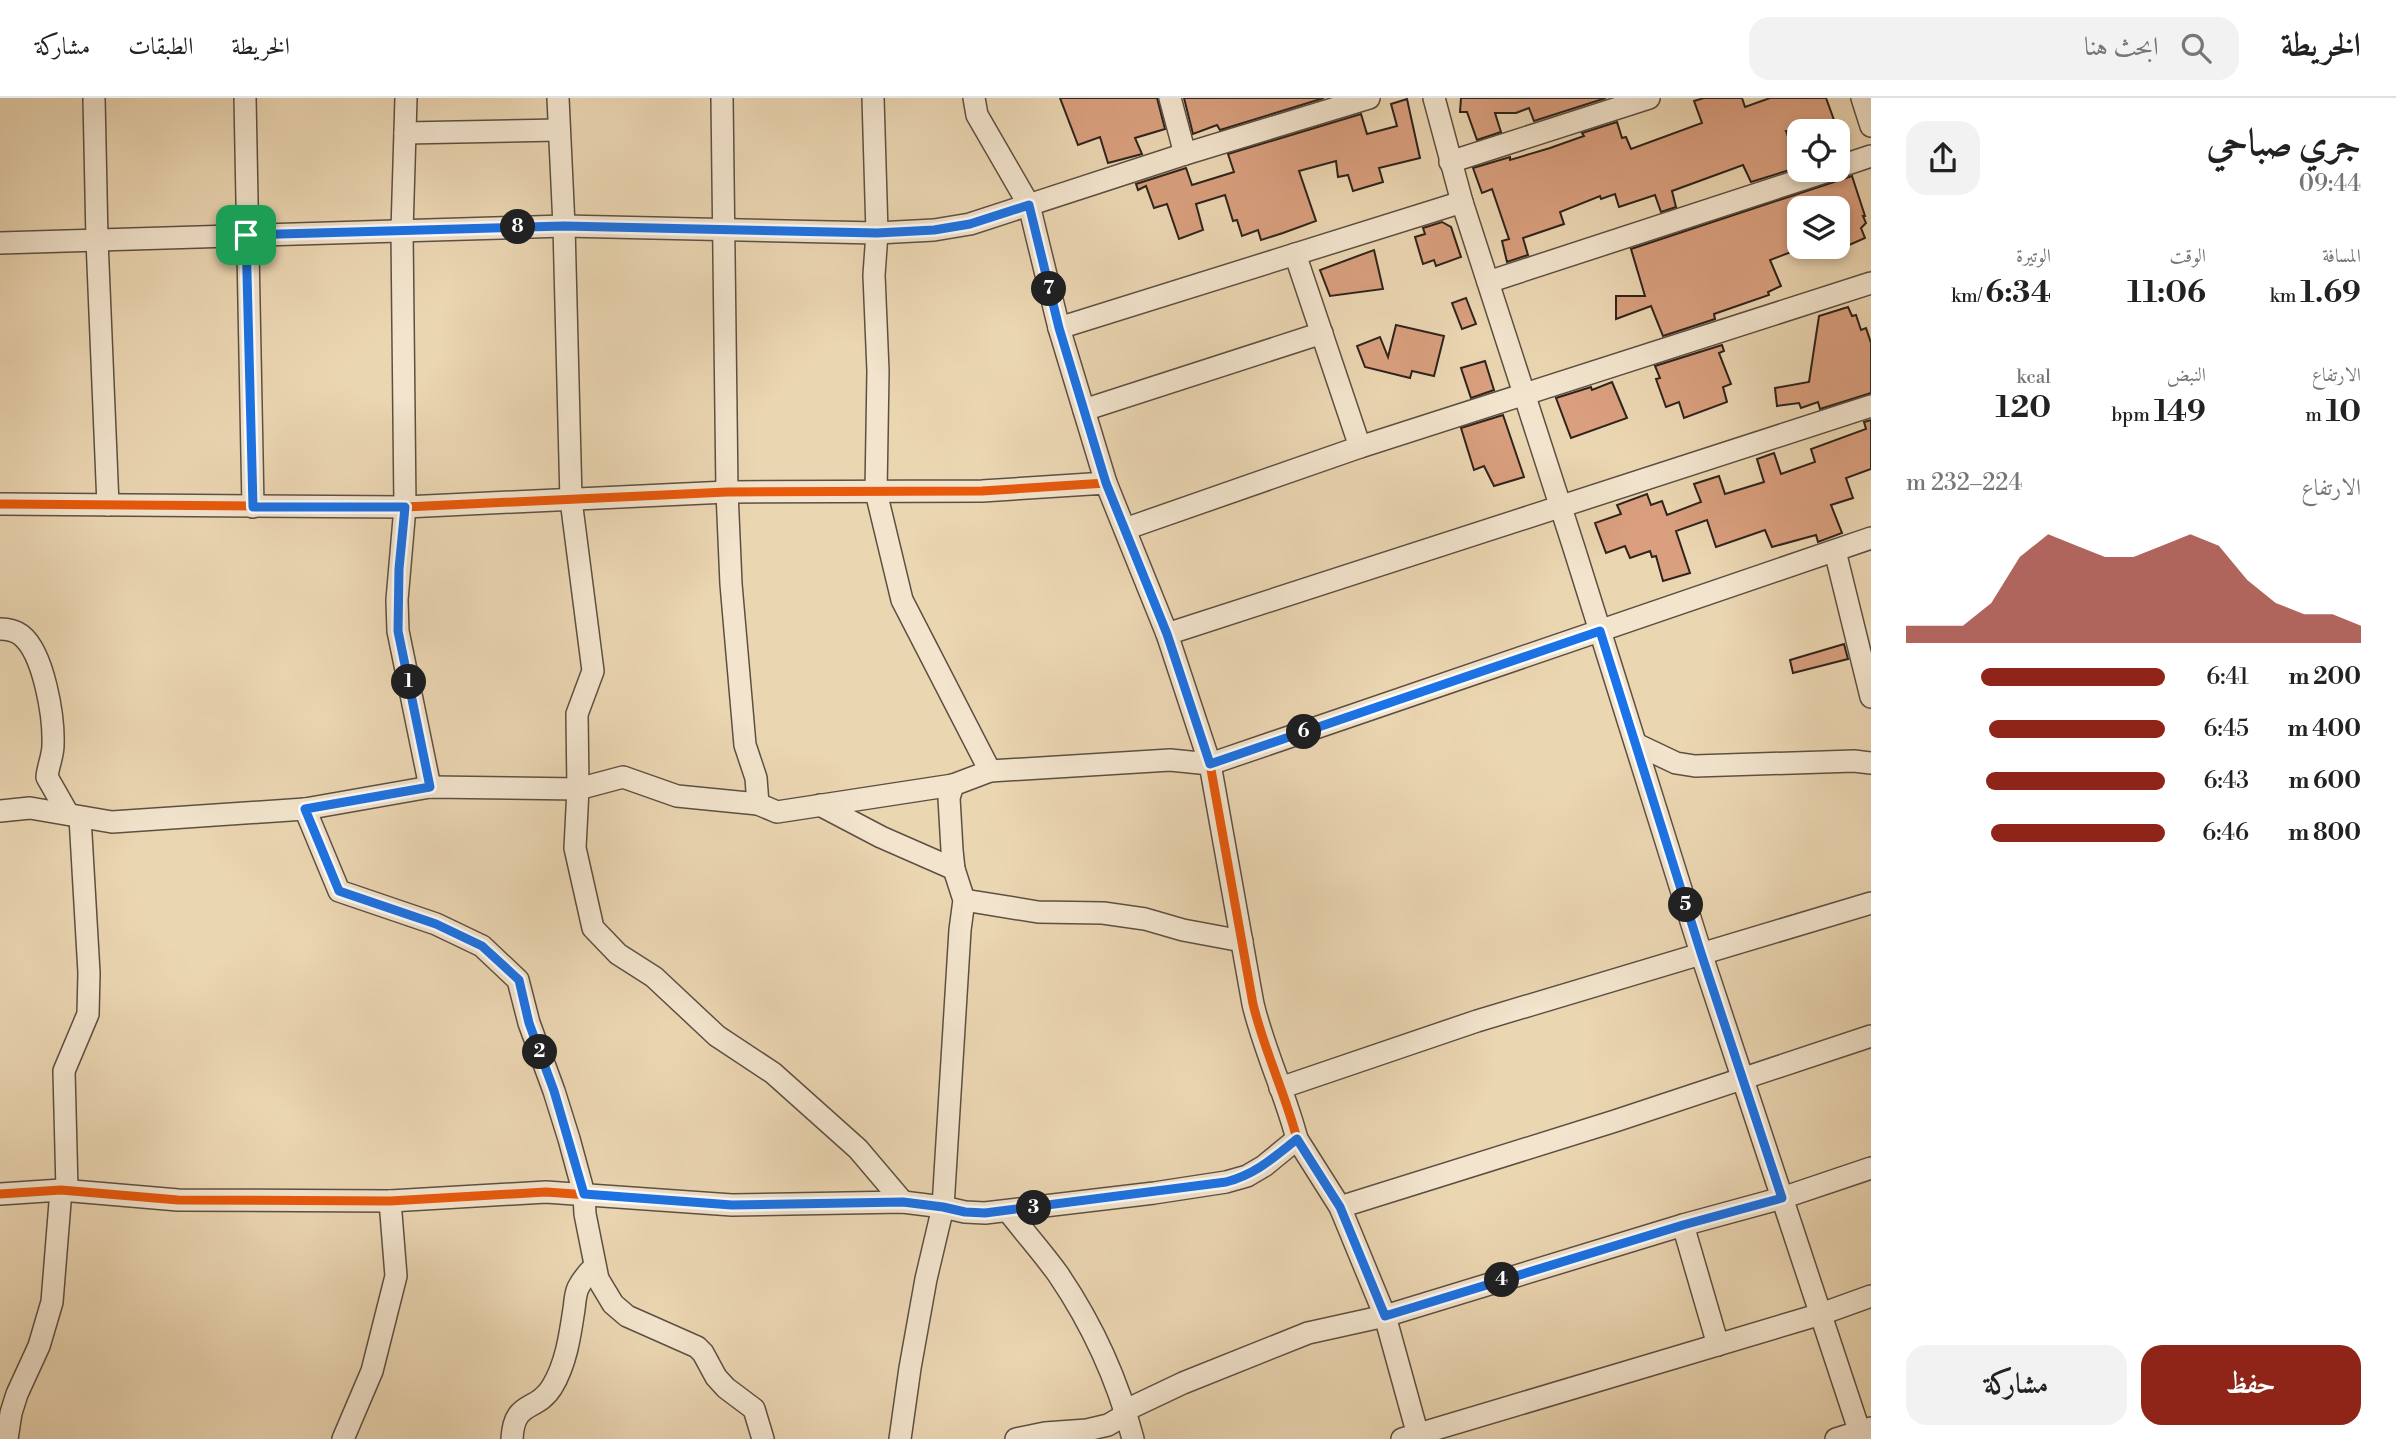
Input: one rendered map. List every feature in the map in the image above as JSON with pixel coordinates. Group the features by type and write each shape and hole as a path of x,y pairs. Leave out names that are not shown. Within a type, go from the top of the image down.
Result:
{"street":[{"path":"94,98 108,505"},
{"path":"245,98 253,507"},
{"path":"406,98 401,231 405,507 399,569 398,631 430,787"},
{"path":"558,98 571,500 593,671 577,714 578,789 575,848 593,928 618,954 654,976 717,1036 772,1073 858,1149 903,1202"},
{"path":"722,98 727,492 745,745 756,779 758,804"},
{"path":"873,98 877,233 874,275 878,371 876,492 902,600 990,771"},
{"path":"974,98 977,115 1029,205 1059,328 1106,483 1167,634 1210,764 1259,1031 1297,1139 1340,1207 1385,1316 1413,1437 1821,1314 1871,1296"},
{"path":"1170,98 1185,154"},
{"path":"0,243 564,226 877,233 934,230 970,224 1369,98"},
{"path":"1434,98 1462,202 1701,953 1821,1314 1864,1433 1836,1439"},
{"path":"1450,162 1649,98"},
{"path":"1862,98 1871,126"},
{"path":"405,133 558,130"},
{"path":"1850,163 1871,156"},
{"path":"1488,282 1793,182"},
{"path":"1059,328 1462,202"},
{"path":"1295,254 1360,447"},
{"path":"1125,529 1360,447 1871,283"},
{"path":"1084,410 1322,333"},
{"path":"1167,634 1871,406"},
{"path":"0,503 405,507 727,492 982,491 1106,483"},
{"path":"0,811 30,808 112,822 305,809 430,787 578,789 623,777 677,796 758,804 777,812 953,785 990,771 1170,760 1210,764 1871,538"},
{"path":"1835,551 1871,698"},
{"path":"0,629 10,629 23,636 36,656 51,711 53,747 47,778 74,816 89,973 88,1014 64,1071 64,1190 52,1302 39,1346 14,1403 7,1439"},
{"path":"1636,744 1676,762 1695,766 1871,763"},
{"path":"900,1439 912,1356 943,1207 964,900 954,869 948,798 953,785"},
{"path":"820,806 881,837 954,869"},
{"path":"305,809 339,891 436,924 482,946 519,980 529,1023 558,1103 584,1194 594,1267 606,1293 627,1316 697,1347 716,1377 741,1401 754,1409 764,1439"},
{"path":"964,900 1038,912 1103,913 1144,919 1183,930 1242,941"},
{"path":"1280,1088 1477,1021 1871,903"},
{"path":"1340,1207 1602,1126 1871,1036"},
{"path":"0,1194 64,1190 178,1200 390,1201 546,1192 732,1205 903,1202 965,1212 1008,1211 1226,1182 1247,1176 1264,1166 1297,1139"},
{"path":"1016,1439 1108,1425 1120,1418 1126,1409 1308,1333 1385,1316 1683,1225 1782,1198 1871,1168"},
{"path":"344,1439 372,1371 396,1276 390,1201"},
{"path":"1008,1211 1056,1272 1085,1317 1126,1409 1133,1439"},
{"path":"1683,1225 1718,1345"},
{"path":"512,1439 513,1424 518,1413 546,1395 552,1387 564,1360 576,1291 594,1267"}],"building":[{"path":"1060,98 1157,98 1165,129 1135,138 1142,154 1108,163 1100,137 1078,145"},
{"path":"1184,98 1324,98 1220,130 1217,125 1193,134"},
{"path":"1461,98 1606,98 1534,121 1529,108 1516,113 1495,113 1501,132 1477,140 1467,112 1460,112"},
{"path":"1704,98 1742,98 1745,107 1770,98 1826,98 1834,119 1787,119 1787,171 1751,182 1743,165 1672,191 1676,207 1661,212 1655,195 1619,207 1615,194 1601,199 1600,196 1560,212 1564,224 1523,238 1528,255 1507,262 1502,241 1509,239 1492,189 1482,193 1473,168 1550,148 1584,136 1582,133 1617,122 1622,138 1626,137 1631,149 1702,123 1694,101"},
{"path":"1407,99 1420,158 1379,168 1383,182 1353,191 1348,175 1338,177 1336,161 1299,171 1316,221 1261,240 1258,230 1242,236 1237,220 1233,221 1225,195 1196,204 1203,230 1179,239 1167,204 1154,208 1146,186 1138,190 1136,184 1186,168 1192,185 1234,172 1228,154 1361,114 1367,134 1397,126 1391,104"},
{"path":"1852,176 1866,223 1861,228 1865,238 1850,245 1850,196 1791,196 1834,182 1850,182"},
{"path":"1787,197 1787,254 1770,260 1781,286 1768,292 1769,295 1714,314 1715,319 1663,336 1651,306 1616,319 1616,296 1645,296 1631,249"},
{"path":"1442,222 1451,227 1461,257 1436,266 1434,260 1423,264 1415,237 1425,234 1423,228"},
{"path":"1374,250 1383,289 1330,296 1320,270"},
{"path":"1466,298 1476,324 1462,329 1452,303"},
{"path":"1848,307 1852,316 1856,315 1861,330 1866,328 1871,343 1871,393 1820,409 1818,402 1801,408 1799,403 1777,406 1775,388 1809,382 1819,316"},
{"path":"1396,325 1444,336 1434,376 1412,371 1410,378 1365,367 1357,346 1380,337 1388,357"},
{"path":"1722,345 1724,351 1719,353 1731,384 1723,387 1727,402 1684,418 1679,402 1666,407 1656,379 1660,378 1655,366"},
{"path":"1485,361 1494,390 1471,398 1461,368"},
{"path":"1612,382 1627,418 1571,438 1556,398 1591,387 1592,390"},
{"path":"1503,415 1524,477 1494,486 1484,466 1474,470 1461,428"},
{"path":"1871,420 1871,469 1846,478 1853,498 1831,505 1842,533 1818,542 1816,535 1772,547 1765,530 1716,547 1707,520 1676,531 1690,573 1663,581 1656,556 1652,557 1650,551 1630,558 1625,546 1606,553 1595,523 1621,514 1617,505 1647,494 1651,505 1662,501 1667,515 1701,502 1694,484 1719,476 1725,494 1764,482 1757,459 1774,453 1781,474 1815,462 1811,449 1866,429 1864,422"},
{"path":"1844,644 1848,659 1793,673 1790,660"}],"cycle path":[{"path":"0,504 405,507 727,492 982,491 1106,483 1167,634 1210,764 1253,1004 1297,1139 1264,1166 1247,1176 1226,1182 985,1213 903,1202 732,1205 546,1192 390,1201 178,1200 61,1190 0,1194"}],"route":[{"path":"1029,205 1059,328 1106,483 1167,634 1210,764 1600,631 1701,953 1782,1198 1683,1225 1385,1316 1340,1207 1297,1139 1264,1166 1247,1176 1226,1182 985,1213 903,1202 732,1205 584,1194 554,1091 529,1023 519,980 482,946 436,924 339,891 305,809 430,787 398,631 397,600 405,507 253,507 246,235 564,226 877,233 934,230 970,224 1029,205"}]}
